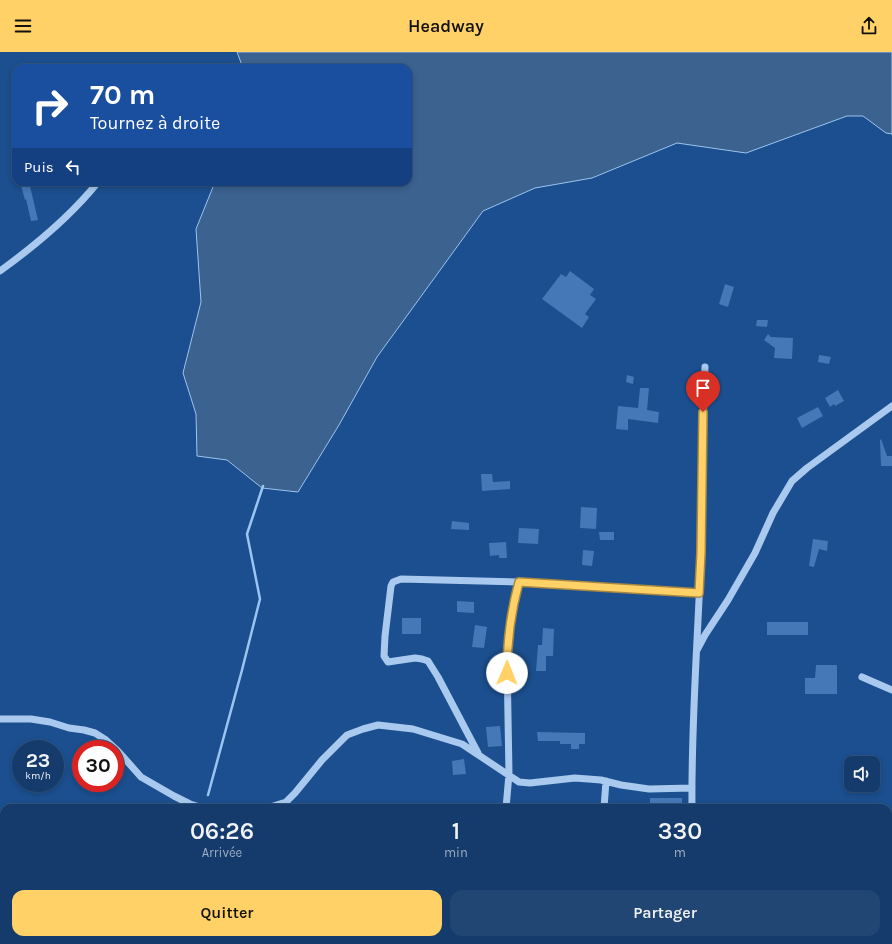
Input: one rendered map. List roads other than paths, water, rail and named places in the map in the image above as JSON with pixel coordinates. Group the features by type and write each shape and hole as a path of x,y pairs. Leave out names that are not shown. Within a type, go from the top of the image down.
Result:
{"street":[{"path":"0,271 34,246 68,215 94,186"},
{"path":"692,804 696,652 701,553 705,367"},
{"path":"696,652 756,553 773,513 792,481 807,468 892,406"},
{"path":"478,754 438,677 428,661 416,658 388,662 385,660 385,636 391,586 394,582 401,579 519,582 699,593"},
{"path":"506,804 509,774 507,659 510,621 519,582"},
{"path":"862,677 892,690"},
{"path":"0,719 31,719 95,733 114,747 141,777 190,804"},
{"path":"280,804 286,802 295,793 322,760 347,735 378,725 414,729 462,744 519,782 530,783 575,778 649,789 692,788"},
{"path":"604,804 606,782"}],"water":[{"path":"237,52 892,52 892,134 886,133 863,116 847,116 746,153 677,143 592,178 535,188 483,211 377,357 339,425 298,492 262,488 227,460 197,456 196,414 183,373 201,302 196,229 213,186 412,186 412,64 242,64"}],"waterway":[{"path":"208,795 260,599 247,534 263,486"}]}
